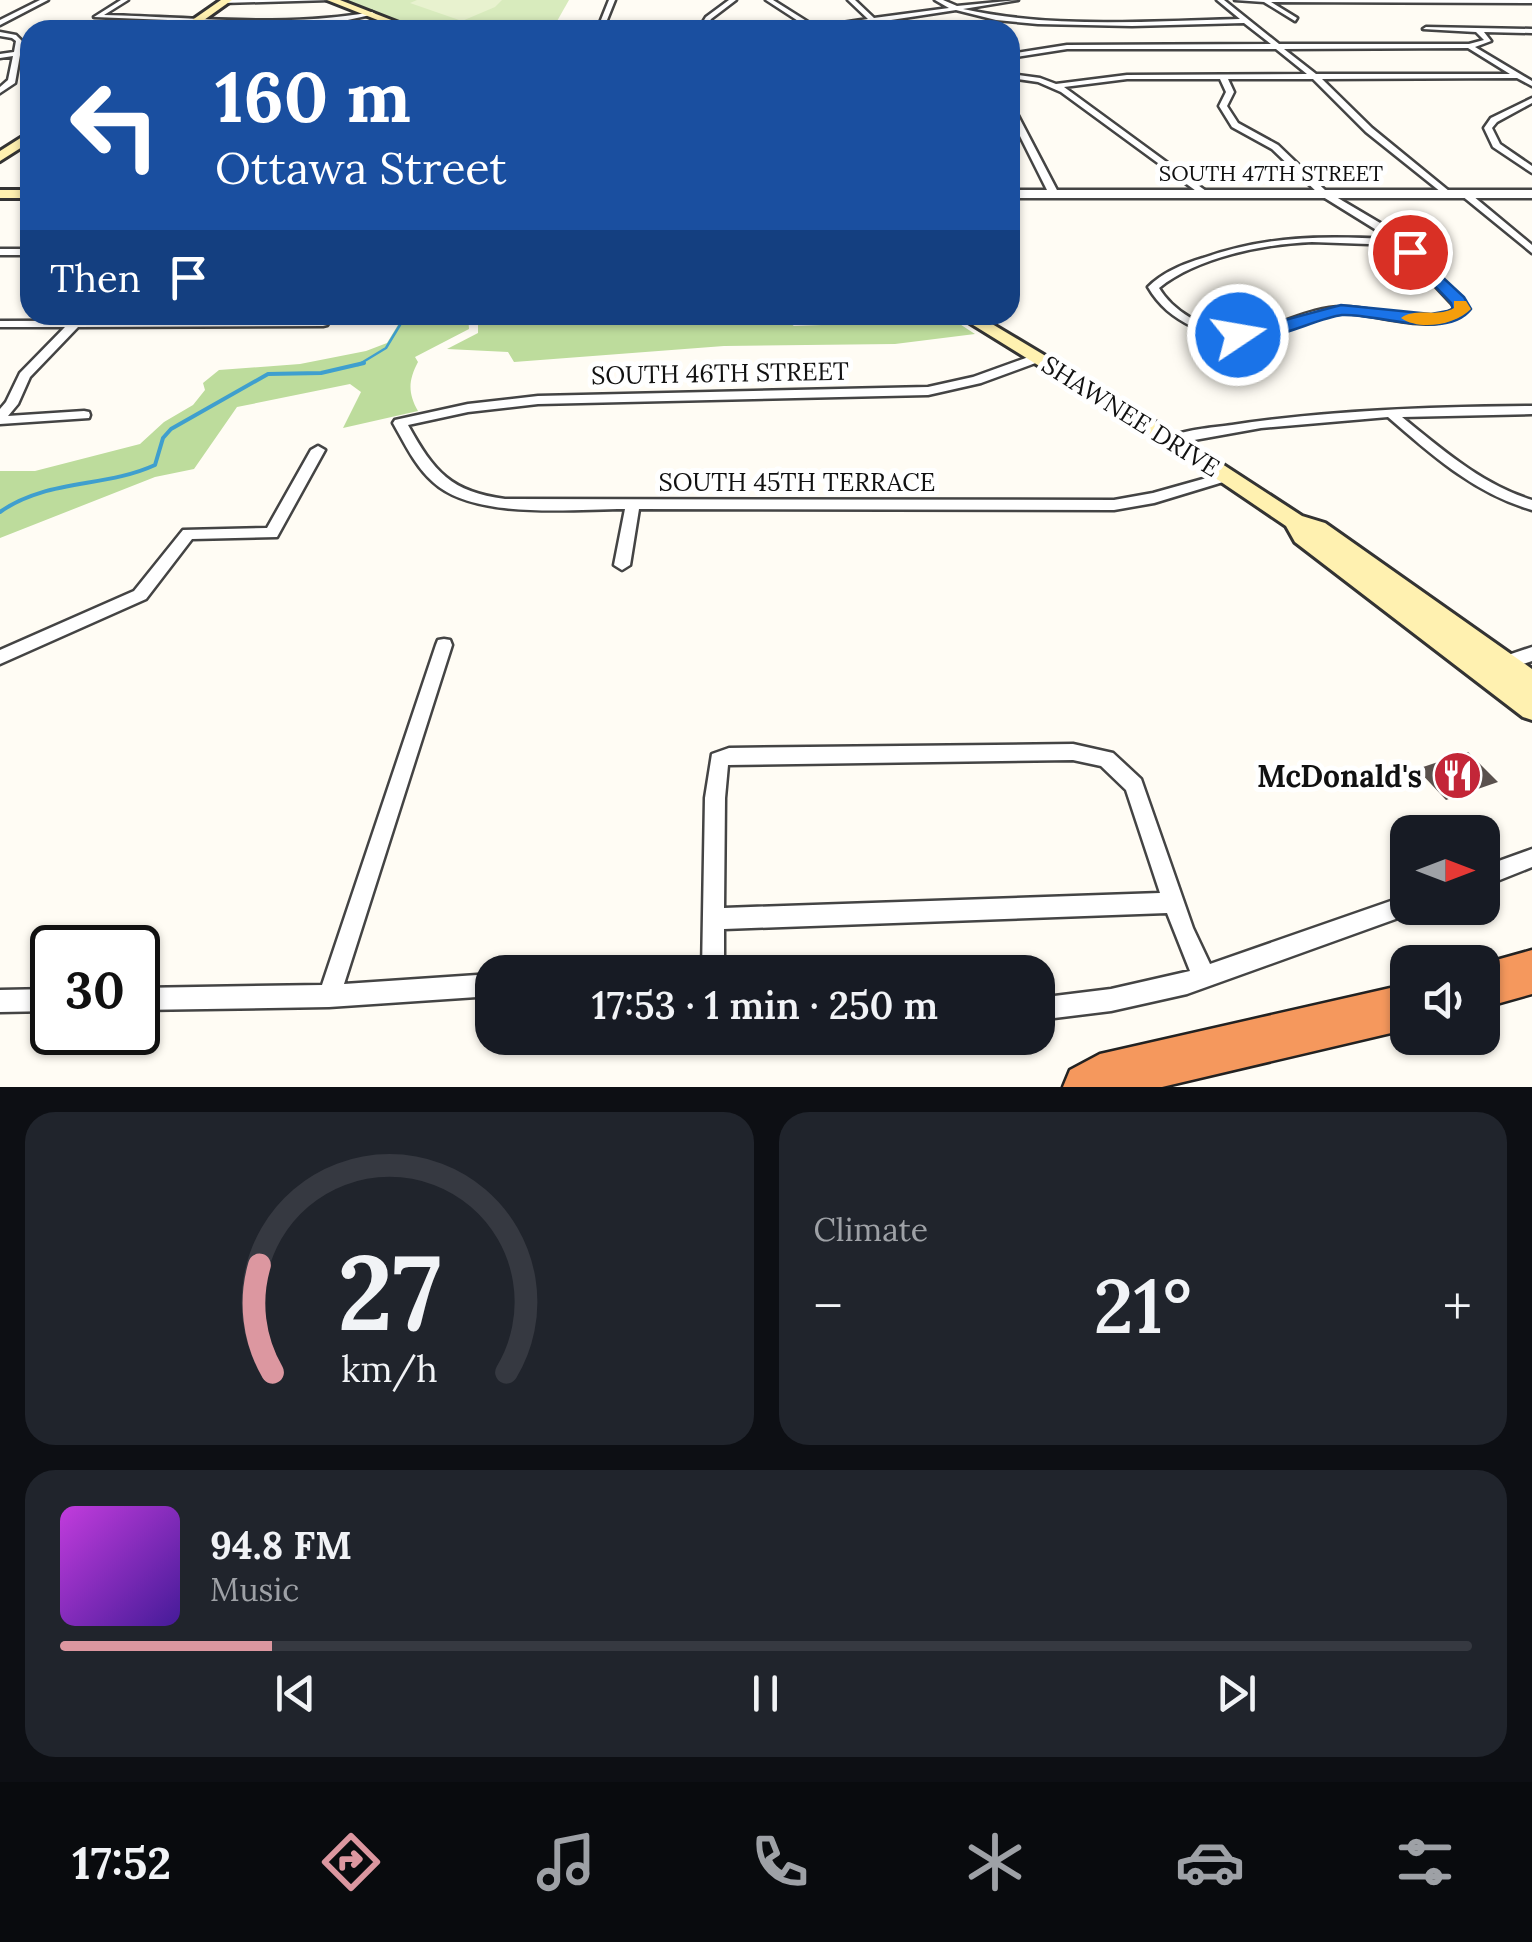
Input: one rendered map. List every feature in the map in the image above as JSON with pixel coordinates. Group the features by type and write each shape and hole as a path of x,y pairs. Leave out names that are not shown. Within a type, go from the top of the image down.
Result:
{"highway":[{"path":"1500,981 1532,972"},
{"path":"1087,1087 1100,1078 1390,1010"}],"main road":[{"path":"329,0 387,20"},
{"path":"198,20 226,1"},
{"name":"SHAWNEE DRIVE","path":"983,325 1172,440 1294,521 1303,538 1372,578 1496,669 1532,709"},
{"name":"SHAWNEE DRIVE","path":"1496,669 1532,684"}],"street":[{"path":"0,23 45,0"},
{"path":"126,0 98,19 198,20"},
{"path":"226,1 329,0"},
{"path":"707,20 733,0"},
{"path":"770,0 798,20"},
{"path":"851,0 872,18"},
{"path":"938,0 949,8 999,20"},
{"path":"861,20 1015,0"},
{"path":"1220,0 1315,77 1368,130 1446,194"},
{"path":"1238,0 1532,1"},
{"path":"1267,2 1295,19"},
{"path":"358,20 372,14"},
{"path":"1020,21 1246,21"},
{"path":"1426,29 1532,31"},
{"path":"1020,54 1067,47 1469,46 1488,41 1478,31"},
{"path":"0,34 18,38 12,81 0,91"},
{"path":"1469,46 1532,84"},
{"path":"0,56 18,53"},
{"path":"1020,78 1058,86 1105,78 1520,76"},
{"path":"1222,77 1230,92 1223,106 1227,117 1275,147 1323,194 1373,220 1399,242 1463,309 1453,316 1431,320 1341,310 1255,334 1212,331 1167,307 1153,287 1169,274 1203,262 1282,241 1399,242"},
{"path":"1058,86 1203,194"},
{"path":"1532,100 1494,120 1488,128 1489,136 1532,170"},
{"path":"1512,111 1532,116"},
{"path":"1020,128 1054,194"},
{"name":"SOUTH 47TH STREET","path":"1020,194 1532,194"},
{"path":"1464,194 1532,250"},
{"path":"0,418 12,404 24,376 73,325"},
{"name":"SOUTH 46TH STREET","path":"400,423 468,408 538,400 928,391 977,380 1037,358"},
{"path":"1172,440 1276,422 1388,412 1532,410"},
{"path":"1388,412 1473,481 1532,505"},
{"path":"0,418 84,416"},
{"name":"SOUTH 45TH TERRACE","path":"400,423 424,468 449,490 470,499 505,504 1114,505 1154,498 1228,476"},
{"path":"0,657 140,595 188,534 272,534 318,450"},
{"path":"622,564 633,504"},
{"path":"329,996 444,644"},
{"path":"1496,669 1532,654"},
{"path":"713,955 716,768 720,760 730,756 1073,752 1106,759 1134,785 1204,976"},
{"path":"1500,870 1532,858"},
{"path":"714,919 1174,902"},
{"path":"1055,1007 1111,1000 1204,976 1390,911"},
{"path":"160,999 329,996 475,986"},
{"path":"0,1001 30,1000"}],"green space":[{"path":"342,0 569,0 558,20 395,20"},
{"path":"417,0 502,0 464,20 410,3"},
{"path":"398,325 469,325 469,329 415,357 418,362 410,387 418,411 343,428 361,392 350,384 237,407 194,469 155,477 0,538 0,471 35,471 140,444 164,422 193,405 205,390 203,383 219,370 300,364 387,343"},
{"path":"478,325 961,325 975,334 895,344 724,346 514,362 508,352 447,349 478,333"}],"building":[{"name":"McDonald's","path":"1468,752 1498,782 1446,800 1417,769"}],"waterway":[{"path":"360,364 386,348 400,325"},
{"path":"360,364 364,363"},
{"path":"0,512 37,494 155,465 163,438 171,429 268,374 321,373 360,364"}],"slow traffic":[{"path":"1409,318 1448,318 1463,309 1460,305"}],"place":[{"name":"McDonald's","path":"1457,776"}],"route":[{"path":"1238,335 1274,330 1341,310 1431,320 1458,314 1463,309 1458,301 1410,252"}]}
